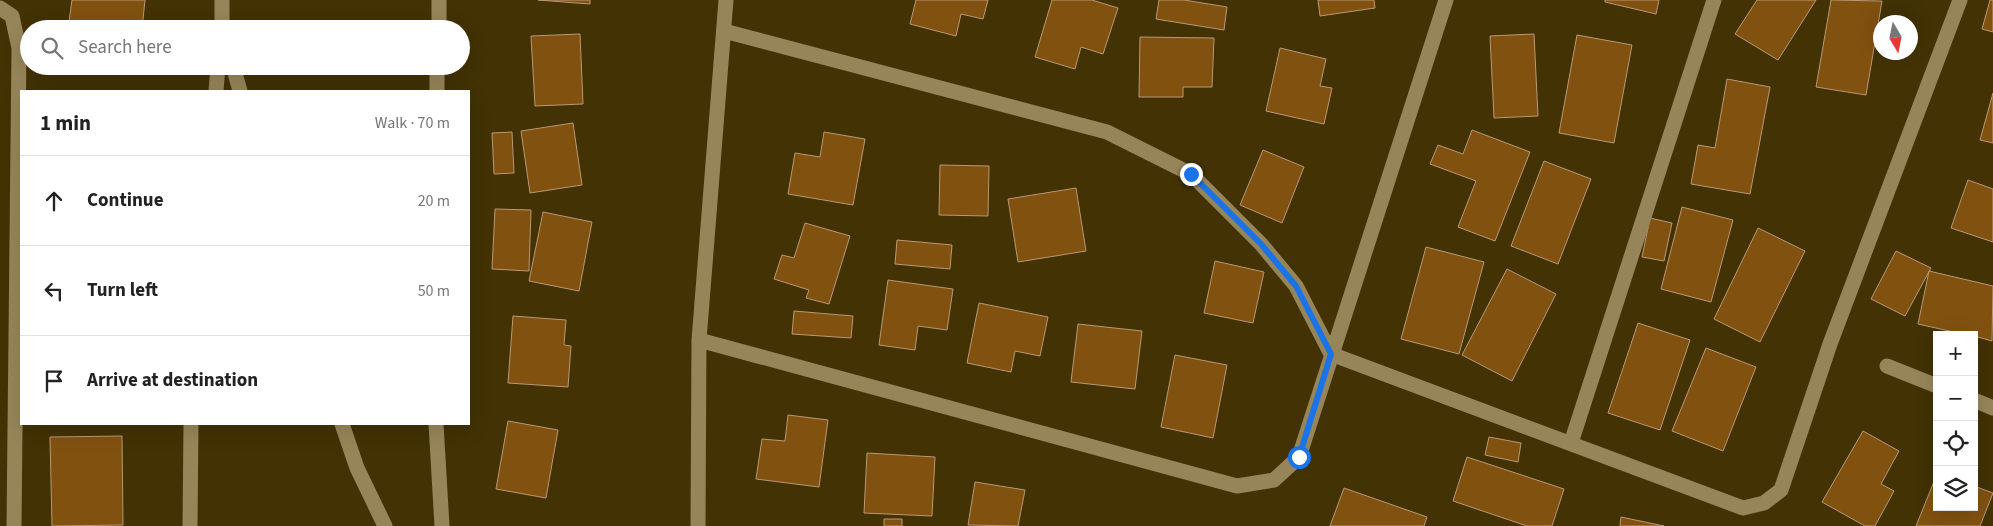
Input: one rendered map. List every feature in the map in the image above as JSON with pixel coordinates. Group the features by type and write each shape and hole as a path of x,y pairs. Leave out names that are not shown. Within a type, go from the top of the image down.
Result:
{"street":[{"path":"222,0 222,20"},
{"path":"439,20 440,0"},
{"path":"698,526 699,340 726,0"},
{"path":"699,340 1237,486 1274,480 1299,457 1446,0"},
{"path":"1571,443 1714,0"},
{"path":"724,31 1107,132 1191,174 1261,244 1296,286 1331,354 1743,508 1764,503 1781,490 1830,344 1960,0"},
{"path":"0,8 12,16 19,48 14,526"},
{"path":"216,90 217,75"},
{"path":"236,75 240,90"},
{"path":"437,75 437,90"},
{"path":"1887,366 1933,384"},
{"path":"1978,402 1993,408"},
{"path":"190,526 191,425"},
{"path":"342,425 357,468 385,526"},
{"path":"436,425 442,526"}],"building":[{"path":"72,0 145,0 143,20 69,20"},
{"path":"538,0 590,0 590,4"},
{"path":"916,0 988,0 983,19 961,14 956,36 910,24"},
{"path":"1052,0 1092,0 1118,8 1103,54 1081,47 1075,69 1035,57"},
{"path":"1159,0 1184,0 1227,7 1224,30 1156,19"},
{"path":"1318,0 1374,0 1375,8 1320,16"},
{"path":"1605,0 1659,0 1656,14 1605,2"},
{"path":"1757,0 1816,0 1778,60 1735,34"},
{"path":"1831,0 1882,1 1880,15 1873,15 1873,54 1866,95 1816,87"},
{"path":"1990,0 1993,0 1993,32 1982,29"},
{"path":"580,34 583,104 535,106 531,36"},
{"path":"1534,34 1538,116 1494,118 1490,36"},
{"path":"1577,35 1632,45 1614,143 1559,133"},
{"path":"1140,37 1214,38 1212,87 1183,87 1183,97 1139,97"},
{"path":"1280,48 1326,59 1320,86 1332,88 1324,124 1266,111"},
{"path":"1727,79 1770,87 1750,194 1691,184 1698,145 1715,148"},
{"path":"1993,93 1993,143 1980,140"},
{"path":"573,123 582,185 530,193 521,131"},
{"path":"1472,130 1530,152 1495,241 1458,227 1476,181 1430,164 1438,145 1463,154"},
{"path":"512,132 514,173 494,174 492,133"},
{"path":"824,132 865,139 853,205 788,194 795,153 820,157"},
{"path":"1263,150 1304,167 1282,223 1240,205"},
{"path":"1544,161 1591,179 1558,264 1511,246"},
{"path":"940,165 989,166 988,216 939,215"},
{"path":"1968,180 1993,189 1993,242 1951,228"},
{"path":"1076,188 1086,251 1018,262 1008,199"},
{"path":"1682,207 1733,220 1711,302 1661,289"},
{"path":"495,209 531,210 529,271 492,269"},
{"path":"543,212 592,222 579,291 529,281"},
{"path":"1650,218 1672,223 1664,261 1642,257"},
{"path":"805,223 850,236 829,304 806,298 809,290 774,279 782,255 794,258"},
{"path":"1758,228 1805,251 1760,342 1714,319"},
{"path":"897,240 952,245 950,269 895,264"},
{"path":"1426,247 1484,262 1459,354 1401,339"},
{"path":"1896,251 1931,268 1905,316 1871,299"},
{"path":"1215,261 1264,272 1253,323 1204,313"},
{"path":"1507,269 1556,294 1512,381 1462,355"},
{"path":"1929,271 1993,286 1992,341 1978,337 1978,331 1949,331 1918,324"},
{"path":"888,280 953,289 947,330 918,326 915,350 879,345"},
{"path":"979,303 1048,317 1040,356 1015,351 1011,372 967,363"},
{"path":"794,311 853,316 851,338 792,334"},
{"path":"513,316 566,320 564,345 571,346 568,387 508,383"},
{"path":"1638,323 1690,340 1660,430 1608,413"},
{"path":"1078,324 1142,331 1135,389 1071,382"},
{"path":"1706,348 1756,367 1723,451 1672,431"},
{"path":"1175,355 1227,365 1213,438 1161,427"},
{"path":"788,415 828,420 819,487 756,479 762,439 785,441"},
{"path":"508,421 558,430 546,498 496,489"},
{"path":"1863,431 1899,451 1881,484 1894,491 1875,526 1865,526 1822,502"},
{"path":"122,436 123,525 52,526 50,437"},
{"path":"1489,437 1521,443 1518,462 1485,455"},
{"path":"867,453 935,457 932,516 864,513"},
{"path":"1467,457 1564,489 1552,526 1527,526 1453,501"},
{"path":"975,482 1025,490 1018,526 968,525"},
{"path":"1933,484 1933,511 1978,511 1978,487 1993,493 1980,526 1916,526"},
{"path":"1344,488 1427,517 1424,526 1330,526"},
{"path":"1621,517 1664,526 1620,526"},
{"path":"884,519 902,519 902,526 884,526"}],"route":[{"path":"1191,174 1261,244 1296,286 1331,354 1299,457"}]}
